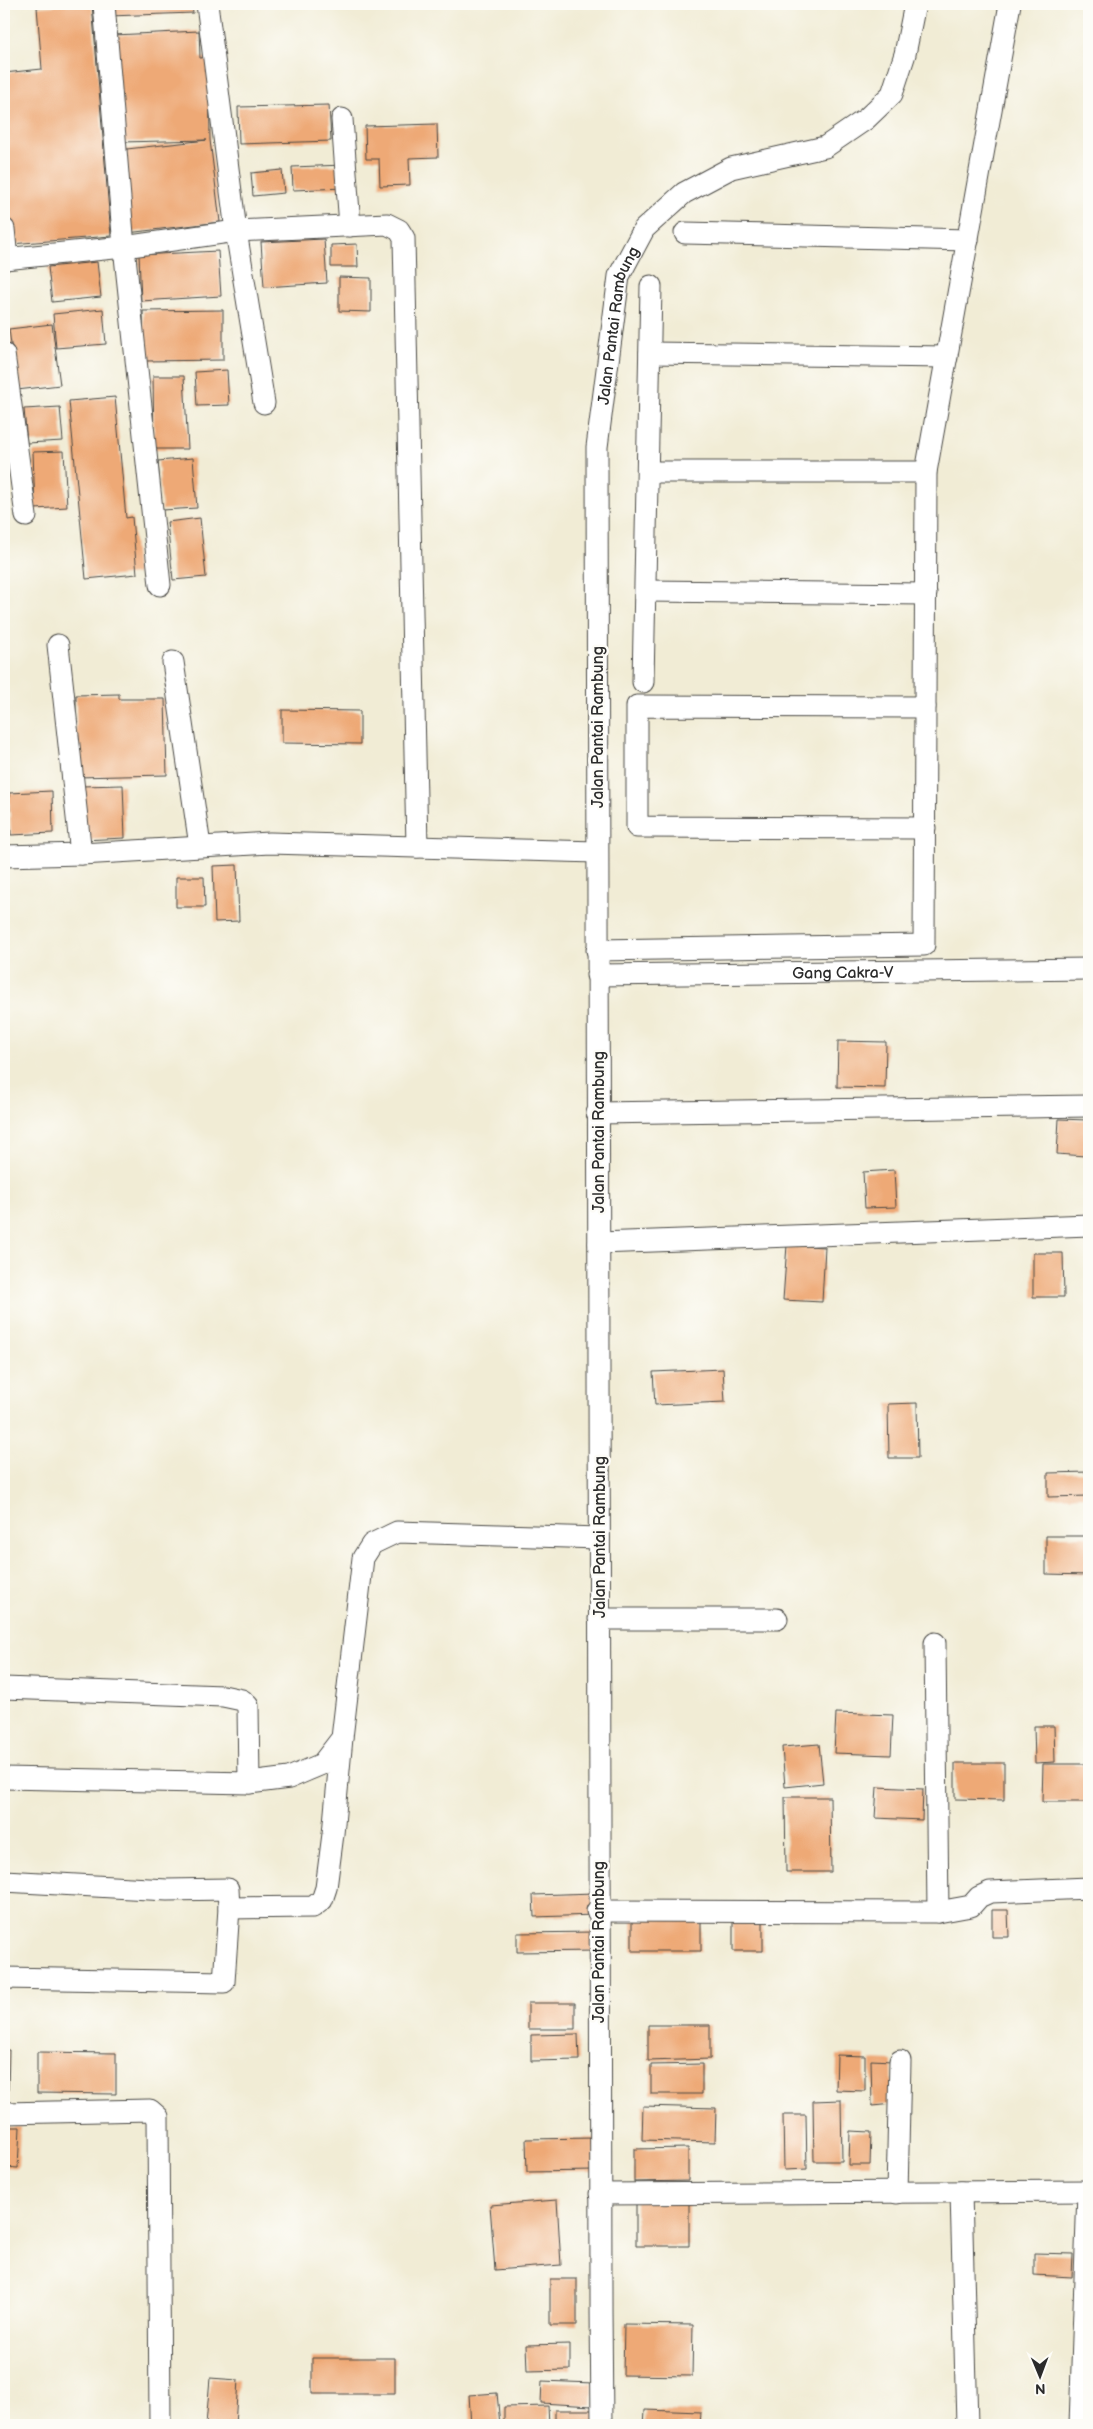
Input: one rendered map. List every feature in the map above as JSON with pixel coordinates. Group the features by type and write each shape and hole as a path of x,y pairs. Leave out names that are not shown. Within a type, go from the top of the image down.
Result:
{"street":[{"path":"104,4 124,247 160,585"},
{"path":"208,4 236,231 264,403"},
{"name":"Jalan Pantai Rambung","path":"602,2425 597,1911 599,1243 597,1113 597,447 619,276 644,229 684,193 731,168 825,147 866,119 892,94 905,54 915,4"},
{"path":"597,950 924,945 926,472 1010,4"},
{"path":"342,119 350,226"},
{"path":"4,229 6,259 124,247 236,231 387,224 399,230 404,238 417,847"},
{"path":"686,233 968,240"},
{"path":"643,682 650,286"},
{"path":"650,353 947,357"},
{"path":"4,354 26,516"},
{"path":"648,472 926,472"},
{"path":"646,591 926,594"},
{"path":"58,645 81,854"},
{"path":"173,662 200,846"},
{"path":"925,707 638,706 637,762 637,827 925,828"},
{"path":"4,856 81,854 270,843 598,852"},
{"name":"Gang Cakra-V","path":"598,974 1089,969"},
{"path":"597,1113 1089,1106"},
{"path":"599,1243 1089,1225"},
{"path":"229,1908 298,1909 313,1907 322,1900 326,1888 333,1834 363,1558 372,1544 397,1532 599,1538"},
{"path":"599,1619 776,1619"},
{"path":"935,1643 938,1912"},
{"path":"4,1688 223,1696 242,1700 248,1706 249,1783"},
{"path":"4,1778 249,1783 289,1778 322,1764 342,1738"},
{"path":"4,1881 167,1890 228,1889 229,1908 224,1982 4,1978"},
{"path":"597,1911 938,1912 971,1906 979,1897 990,1892 1089,1888"},
{"path":"897,2193 900,2062"},
{"path":"4,2113 150,2110 158,2117 160,2425"},
{"path":"600,2194 1088,2191 1080,2425"},
{"path":"961,2192 967,2425"}],"building":[{"path":"92,4 111,236 11,244 4,152 4,73 42,69 37,7"},
{"path":"108,4 192,4 193,13 109,16"},
{"path":"199,31 200,58 209,57 210,140 220,222 127,233 118,150 207,140 121,142 114,35"},
{"path":"329,105 331,141 239,144 238,107"},
{"path":"437,124 438,157 409,158 410,185 380,186 379,159 366,159 365,126"},
{"path":"344,165 345,188 293,190 292,167"},
{"path":"282,170 284,193 253,196 251,173"},
{"path":"324,239 327,283 264,287 261,242"},
{"path":"357,244 358,267 331,267 331,245"},
{"path":"218,251 221,296 141,301 139,255"},
{"path":"97,262 101,297 52,302 48,267"},
{"path":"339,277 371,278 371,312 339,311"},
{"path":"103,309 106,344 56,348 53,314"},
{"path":"223,310 223,360 144,361 143,311"},
{"path":"52,324 60,385 17,390 9,329"},
{"path":"227,370 229,405 197,406 195,372"},
{"path":"153,376 184,376 188,449 154,449"},
{"path":"115,397 126,518 132,517 137,574 86,579 69,401"},
{"path":"60,407 63,441 27,443 24,409"},
{"path":"64,451 67,507 35,509 33,452"},
{"path":"193,458 197,508 162,510 158,461"},
{"path":"200,518 206,577 173,580 167,522"},
{"path":"119,694 119,699 165,699 167,775 76,777 76,695"},
{"path":"282,710 360,711 360,744 282,743"},
{"path":"123,785 125,838 83,840 81,786"},
{"path":"52,791 53,833 11,835 9,793"},
{"path":"237,865 239,921 215,922 213,866"},
{"path":"176,877 204,877 205,907 176,907"},
{"path":"838,1041 886,1042 885,1088 837,1087"},
{"path":"1059,1119 1087,1120 1085,1156 1057,1154"},
{"path":"894,1170 896,1207 865,1208 863,1172"},
{"path":"787,1245 825,1247 822,1302 783,1300"},
{"path":"1033,1253 1063,1253 1064,1297 1033,1297"},
{"path":"723,1369 725,1402 655,1405 653,1372"},
{"path":"917,1403 918,1458 889,1458 888,1404"},
{"path":"1089,1472 1089,1496 1048,1497 1048,1473"},
{"path":"1046,1536 1089,1536 1089,1575 1046,1574"},
{"path":"836,1713 893,1715 891,1755 834,1753"},
{"path":"1034,1726 1054,1726 1055,1762 1035,1763"},
{"path":"819,1744 823,1783 785,1787 782,1747"},
{"path":"955,1763 1004,1763 1004,1800 955,1799"},
{"path":"1043,1764 1089,1764 1089,1802 1042,1802"},
{"path":"877,1787 923,1789 922,1820 875,1818"},
{"path":"785,1797 830,1797 831,1872 786,1872"},
{"path":"595,1893 595,1915 534,1917 533,1895"},
{"path":"992,1910 1008,1910 1009,1937 992,1937"},
{"path":"763,1914 763,1951 733,1951 733,1915"},
{"path":"632,1917 701,1918 701,1951 632,1951"},
{"path":"595,1932 595,1951 517,1952 517,1933"},
{"path":"528,2003 575,2003 575,2029 528,2029"},
{"path":"648,2025 710,2025 710,2059 648,2061"},
{"path":"578,2034 579,2060 531,2061 531,2035"},
{"path":"4,2050 9,2050 8,2095 4,2095"},
{"path":"37,2052 116,2053 116,2094 37,2093"},
{"path":"837,2055 865,2056 865,2091 836,2090"},
{"path":"871,2060 892,2061 893,2104 872,2106"},
{"path":"702,2064 702,2094 651,2094 651,2065"},
{"path":"841,2100 842,2161 814,2161 813,2101"},
{"path":"643,2106 716,2108 715,2142 642,2140"},
{"path":"783,2115 806,2115 807,2169 784,2170"},
{"path":"4,2127 20,2127 18,2168 4,2167"},
{"path":"850,2131 871,2132 870,2165 849,2165"},
{"path":"595,2138 595,2171 527,2172 526,2139"},
{"path":"688,2148 688,2181 634,2182 634,2149"},
{"path":"636,2199 689,2199 689,2246 636,2246"},
{"path":"557,2200 561,2265 495,2270 490,2205"},
{"path":"1034,2253 1073,2254 1072,2277 1034,2275"},
{"path":"550,2279 577,2279 577,2325 550,2325"},
{"path":"624,2324 693,2325 692,2376 623,2375"},
{"path":"570,2344 570,2370 527,2371 526,2345"},
{"path":"312,2358 395,2358 395,2394 312,2394"},
{"path":"210,2378 238,2380 235,2425 206,2425"},
{"path":"542,2381 593,2383 592,2406 541,2403"},
{"path":"497,2393 500,2425 471,2425 469,2395"},
{"path":"548,2406 549,2425 504,2425 504,2407"},
{"path":"555,2410 599,2410 599,2425 555,2425"},
{"path":"645,2410 701,2412 700,2425 644,2425"}]}
